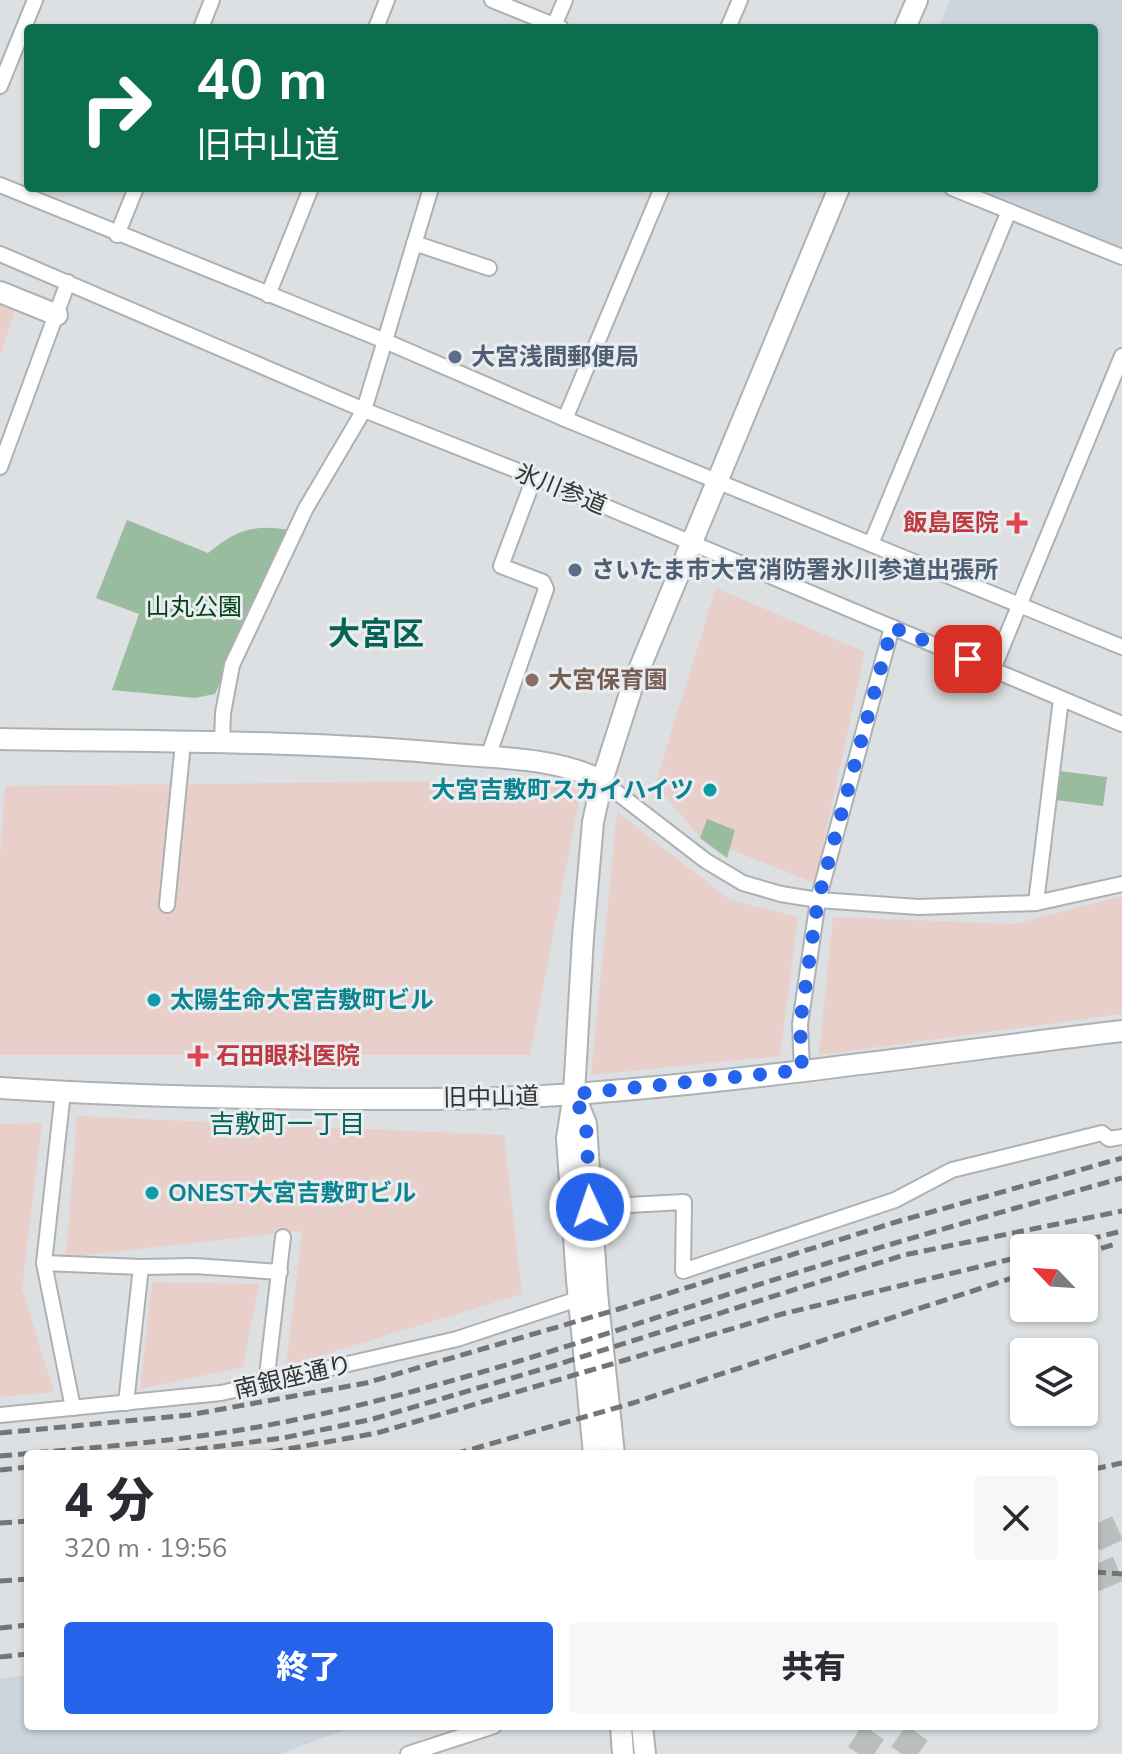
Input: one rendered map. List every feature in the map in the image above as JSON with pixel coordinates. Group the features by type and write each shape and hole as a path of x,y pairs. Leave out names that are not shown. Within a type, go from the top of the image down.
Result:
{"main road":[{"path":"907,24 917,0"},
{"path":"594,1450 578,1299 567,1138 574,1094 588,866 602,781 682,539 717,482 837,192"},
{"path":"0,292 57,315"},
{"path":"0,739 346,745 488,757 578,772 602,781"},
{"name":"旧中山道","path":"0,1088 134,1096 366,1099 574,1094 1122,1031"},
{"path":"574,1094 586,1124 590,1207 614,1450"},
{"path":"621,1730 623,1754"},
{"path":"642,1730 645,1754"}],"street":[{"path":"25,24 35,0"},
{"path":"203,24 212,0"},
{"path":"378,24 387,0"},
{"path":"492,0 549,24"},
{"path":"557,24 565,0"},
{"path":"730,24 740,0"},
{"path":"0,86 24,27"},
{"path":"0,185 1122,647"},
{"path":"117,235 134,192"},
{"path":"268,295 309,192"},
{"path":"222,742 223,713 232,665 306,508 364,410 430,192"},
{"path":"565,419 660,192"},
{"path":"962,192 1122,257"},
{"path":"871,544 1009,211"},
{"path":"414,243 489,268"},
{"name":"氷川参道","path":"0,254 364,410 682,539 1122,724"},
{"path":"0,467 68,282"},
{"path":"993,669 1122,356"},
{"path":"488,757 546,589 543,582 501,566 534,478"},
{"path":"802,1070 800,1024 818,900 892,627"},
{"path":"1036,903 1061,699"},
{"path":"167,905 183,743"},
{"path":"602,781 706,861 761,890 818,900 919,907 1036,903 1122,884"},
{"path":"63,1092 44,1263 73,1408"},
{"path":"590,1207 684,1202 683,1271 895,1200 952,1170 1102,1133 1109,1139 1122,1137"},
{"path":"266,1384 283,1237"},
{"path":"44,1263 194,1266 280,1272"},
{"path":"126,1403 141,1267"},
{"name":"南銀座通り","path":"0,1415 221,1393 266,1384 457,1339 578,1299"},
{"path":"408,1754 482,1730"}],"shaded area":[{"path":"950,0 1122,0 1122,247 987,192 1098,192 1098,24 941,24"},
{"path":"0,291 19,299 0,357"},
{"path":"716,588 865,652 815,883 700,838 655,784"},
{"path":"553,780 581,791 530,1055 0,1055 0,855 5,786"},
{"path":"617,812 730,900 798,917 780,1056 591,1075"},
{"path":"1122,896 1122,1014 819,1055 833,917 1015,924"},
{"path":"77,1116 504,1135 522,1294 286,1366 302,1231 66,1257"},
{"path":"42,1123 22,1289 54,1392 0,1397 0,1124"},
{"path":"152,1282 259,1284 243,1367 140,1389"},
{"path":"24,1676 24,1730 344,1730 279,1754 0,1754 0,1679"}],"green space":[{"name":"山丸公園","path":"127,520 208,553 245,531 265,528 289,530 215,694 195,698 112,690 139,614 96,598"},
{"path":"1059,771 1107,777 1103,806 1056,800"},
{"path":"707,819 735,830 727,858 700,838"}],"tunnel":[{"path":"1098,1537 1122,1526"},
{"path":"1098,1577 1122,1567"},
{"path":"859,1754 874,1730"},
{"path":"902,1754 919,1730"}],"railway":[{"path":"0,1433 189,1415 366,1383 619,1309 896,1222 1122,1158"},
{"path":"64,1450 225,1432 357,1406 527,1359 843,1258 1122,1178"},
{"path":"191,1450 283,1438 373,1419 556,1365 904,1255 1122,1211"},
{"path":"1098,1237 1122,1231"},
{"path":"1098,1249 1118,1243"},
{"path":"282,1450 377,1433 782,1314 1010,1259"},
{"path":"469,1450 633,1403 1010,1279"},
{"path":"0,1456 24,1454"},
{"path":"1098,1468 1122,1463"},
{"path":"0,1470 24,1467"},
{"path":"0,1523 24,1521"},
{"path":"1098,1572 1122,1574"},
{"path":"0,1581 24,1579"},
{"path":"0,1628 24,1625"},
{"path":"0,1657 24,1654"}],"place":[{"name":"大宮浅間郵便局","path":"455,357"},
{"name":"飯島医院","path":"1017,523"},
{"name":"さいたま市大宮消防署氷川参道出張所","path":"575,570"},
{"name":"大宮保育園","path":"532,680"},
{"name":"大宮吉敷町スカイハイツ","path":"710,790"},
{"name":"太陽生命大宮吉敷町ビル","path":"154,1000"},
{"name":"石田眼科医院","path":"198,1056"},
{"name":"ONEST大宮吉敷町ビル","path":"152,1193"}],"district":[{"name":"大宮区","path":"376,634"},
{"name":"吉敷町一丁目","path":"287,1124"}],"route":[{"path":"590,1207 586,1124 574,1094 802,1070 800,1024 818,900 892,627 968,659"}]}
